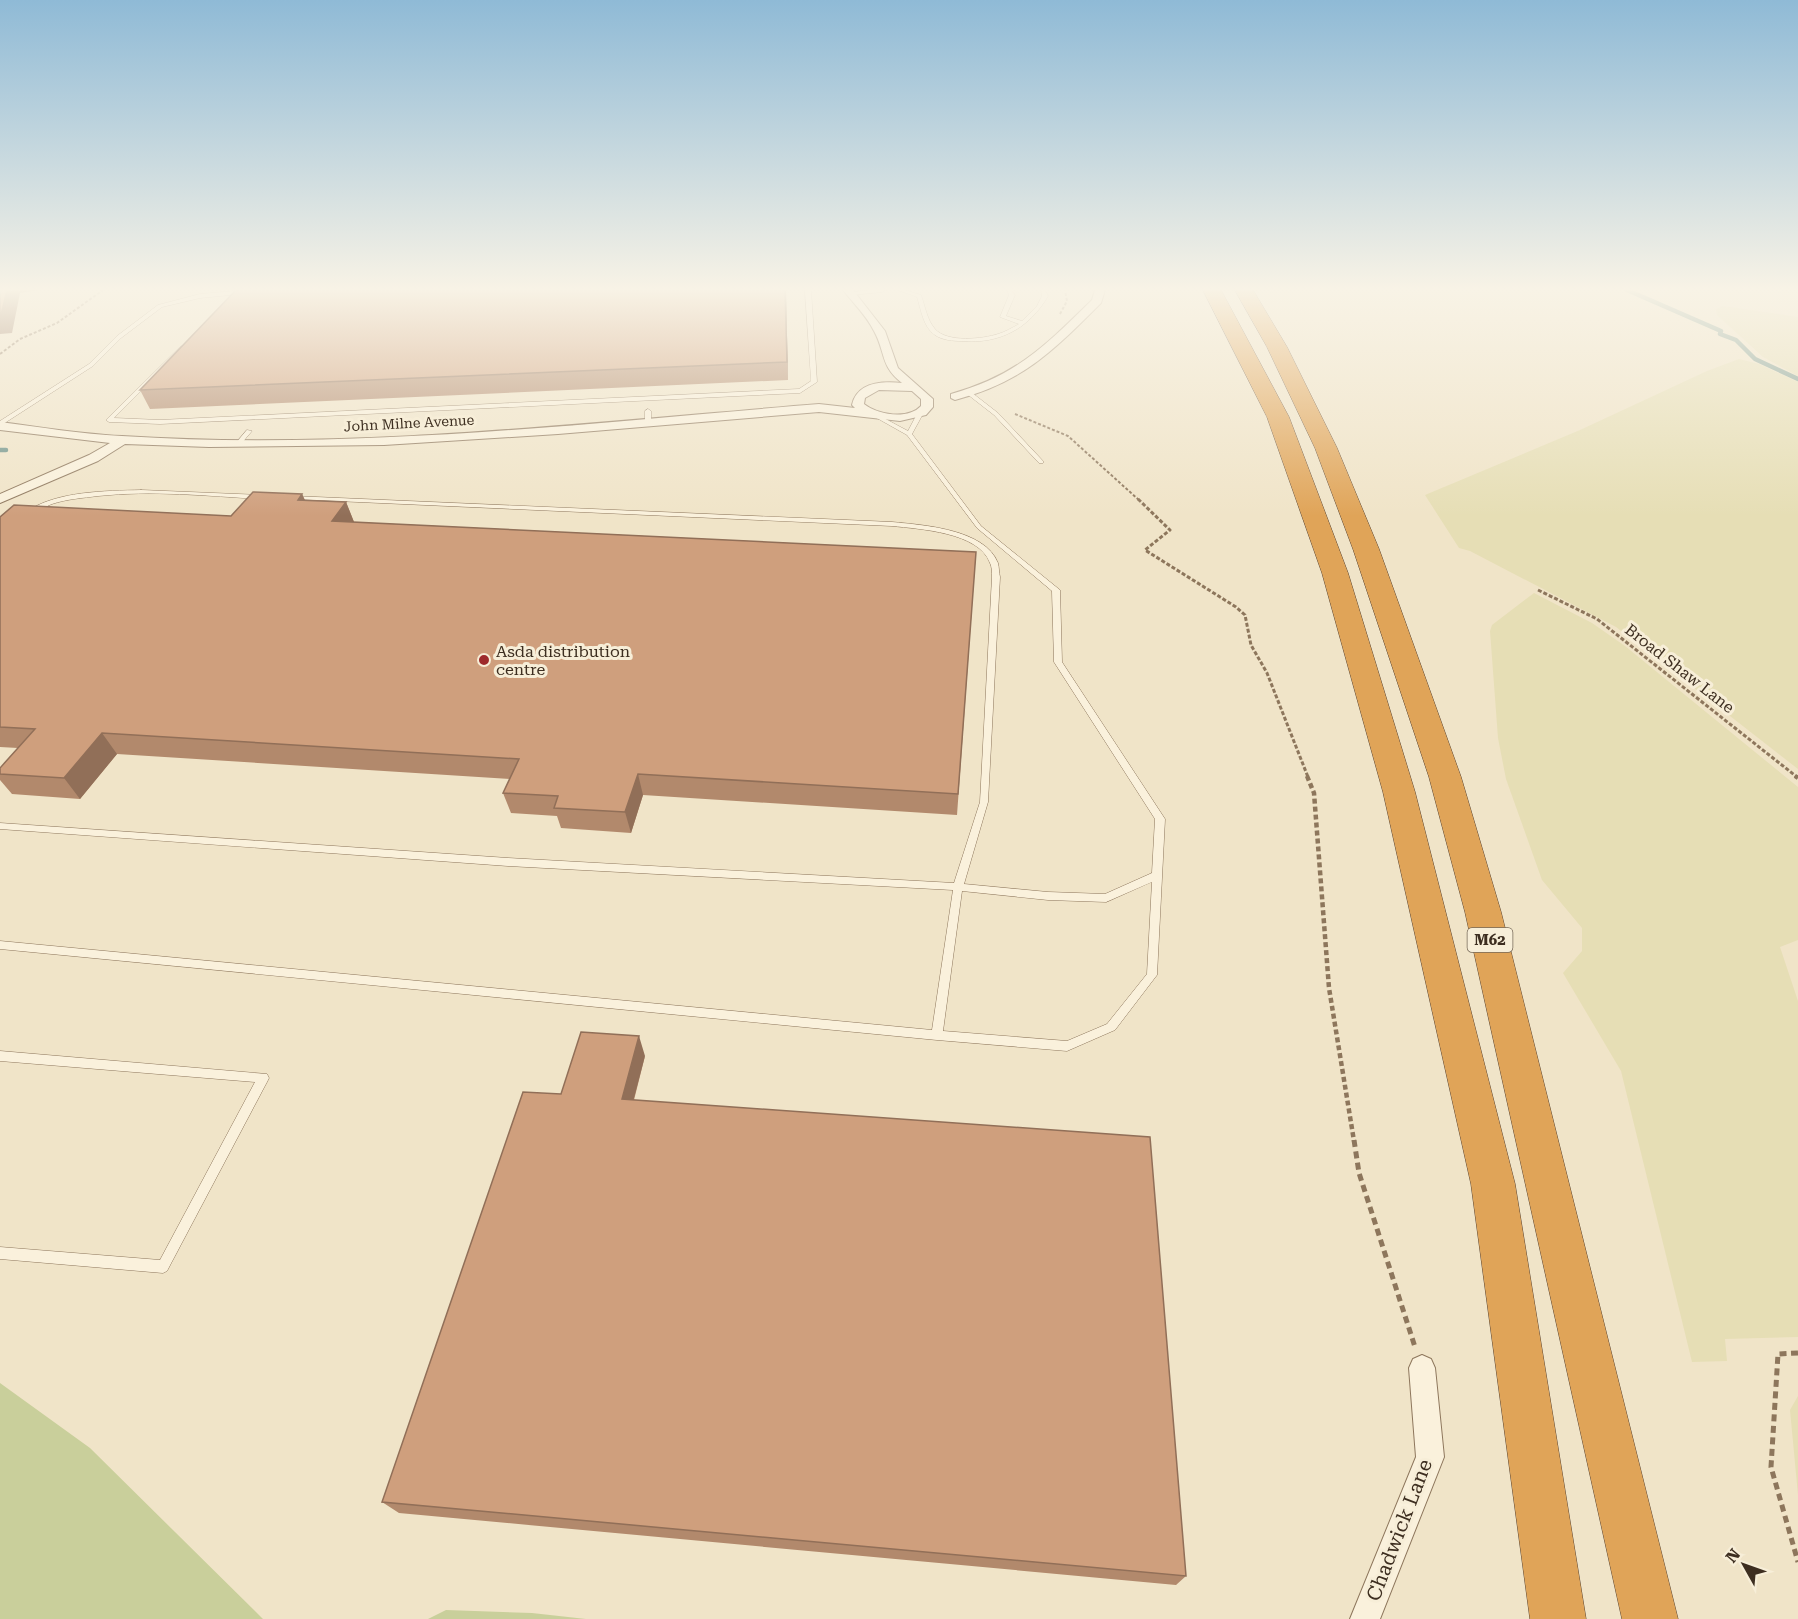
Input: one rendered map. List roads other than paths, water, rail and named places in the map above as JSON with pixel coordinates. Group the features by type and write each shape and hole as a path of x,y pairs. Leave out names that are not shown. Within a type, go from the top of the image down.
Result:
{"highway":[{"path":"1251,366 1278,417 1335,573 1399,792 1493,1184 1558,1619"},
{"name":"M62","path":"1286,366 1326,448 1370,560 1445,777 1483,912 1650,1619"}],"street":[{"path":"872,415 858,405 865,393 890,385 955,396 1004,381 1029,366"},
{"path":"891,367 926,396 924,409"},
{"name":"John Milne Avenue","path":"819,408 865,393 891,367"},
{"name":"John Milne Avenue","path":"0,425 122,440 239,443 371,442 648,416 819,408 902,418 955,396"},
{"path":"0,499 27,485 97,458 122,440"},
{"name":"Chadwick Lane","path":"1365,1619 1430,1457 1422,1368"}],"lane":[{"path":"0,425 90,366"},
{"path":"163,366 109,420 160,422 505,404 789,393 800,391 814,382 813,366"},
{"path":"969,393 996,414 1041,462"},
{"path":"909,434 924,409"},
{"path":"0,945 1067,1046 1111,1027 1152,975 1155,876 1160,819 1058,662 1056,590 979,527 909,434 872,415"},
{"path":"239,443 249,431"},
{"path":"21,517 48,502 79,495 177,493 271,497"},
{"path":"283,498 892,524 930,528 972,542 986,552 994,563 996,577 984,802 958,887 937,1035"},
{"path":"0,826 496,861 958,887 1048,896 1106,898 1155,876"},
{"path":"0,1056 263,1078 163,1267 0,1253"}],"waterway":[{"path":"1769,366 1798,379"},
{"path":"0,450 6,450"}],"place":[{"name":"Asda distribution centre","path":"484,660"}]}
